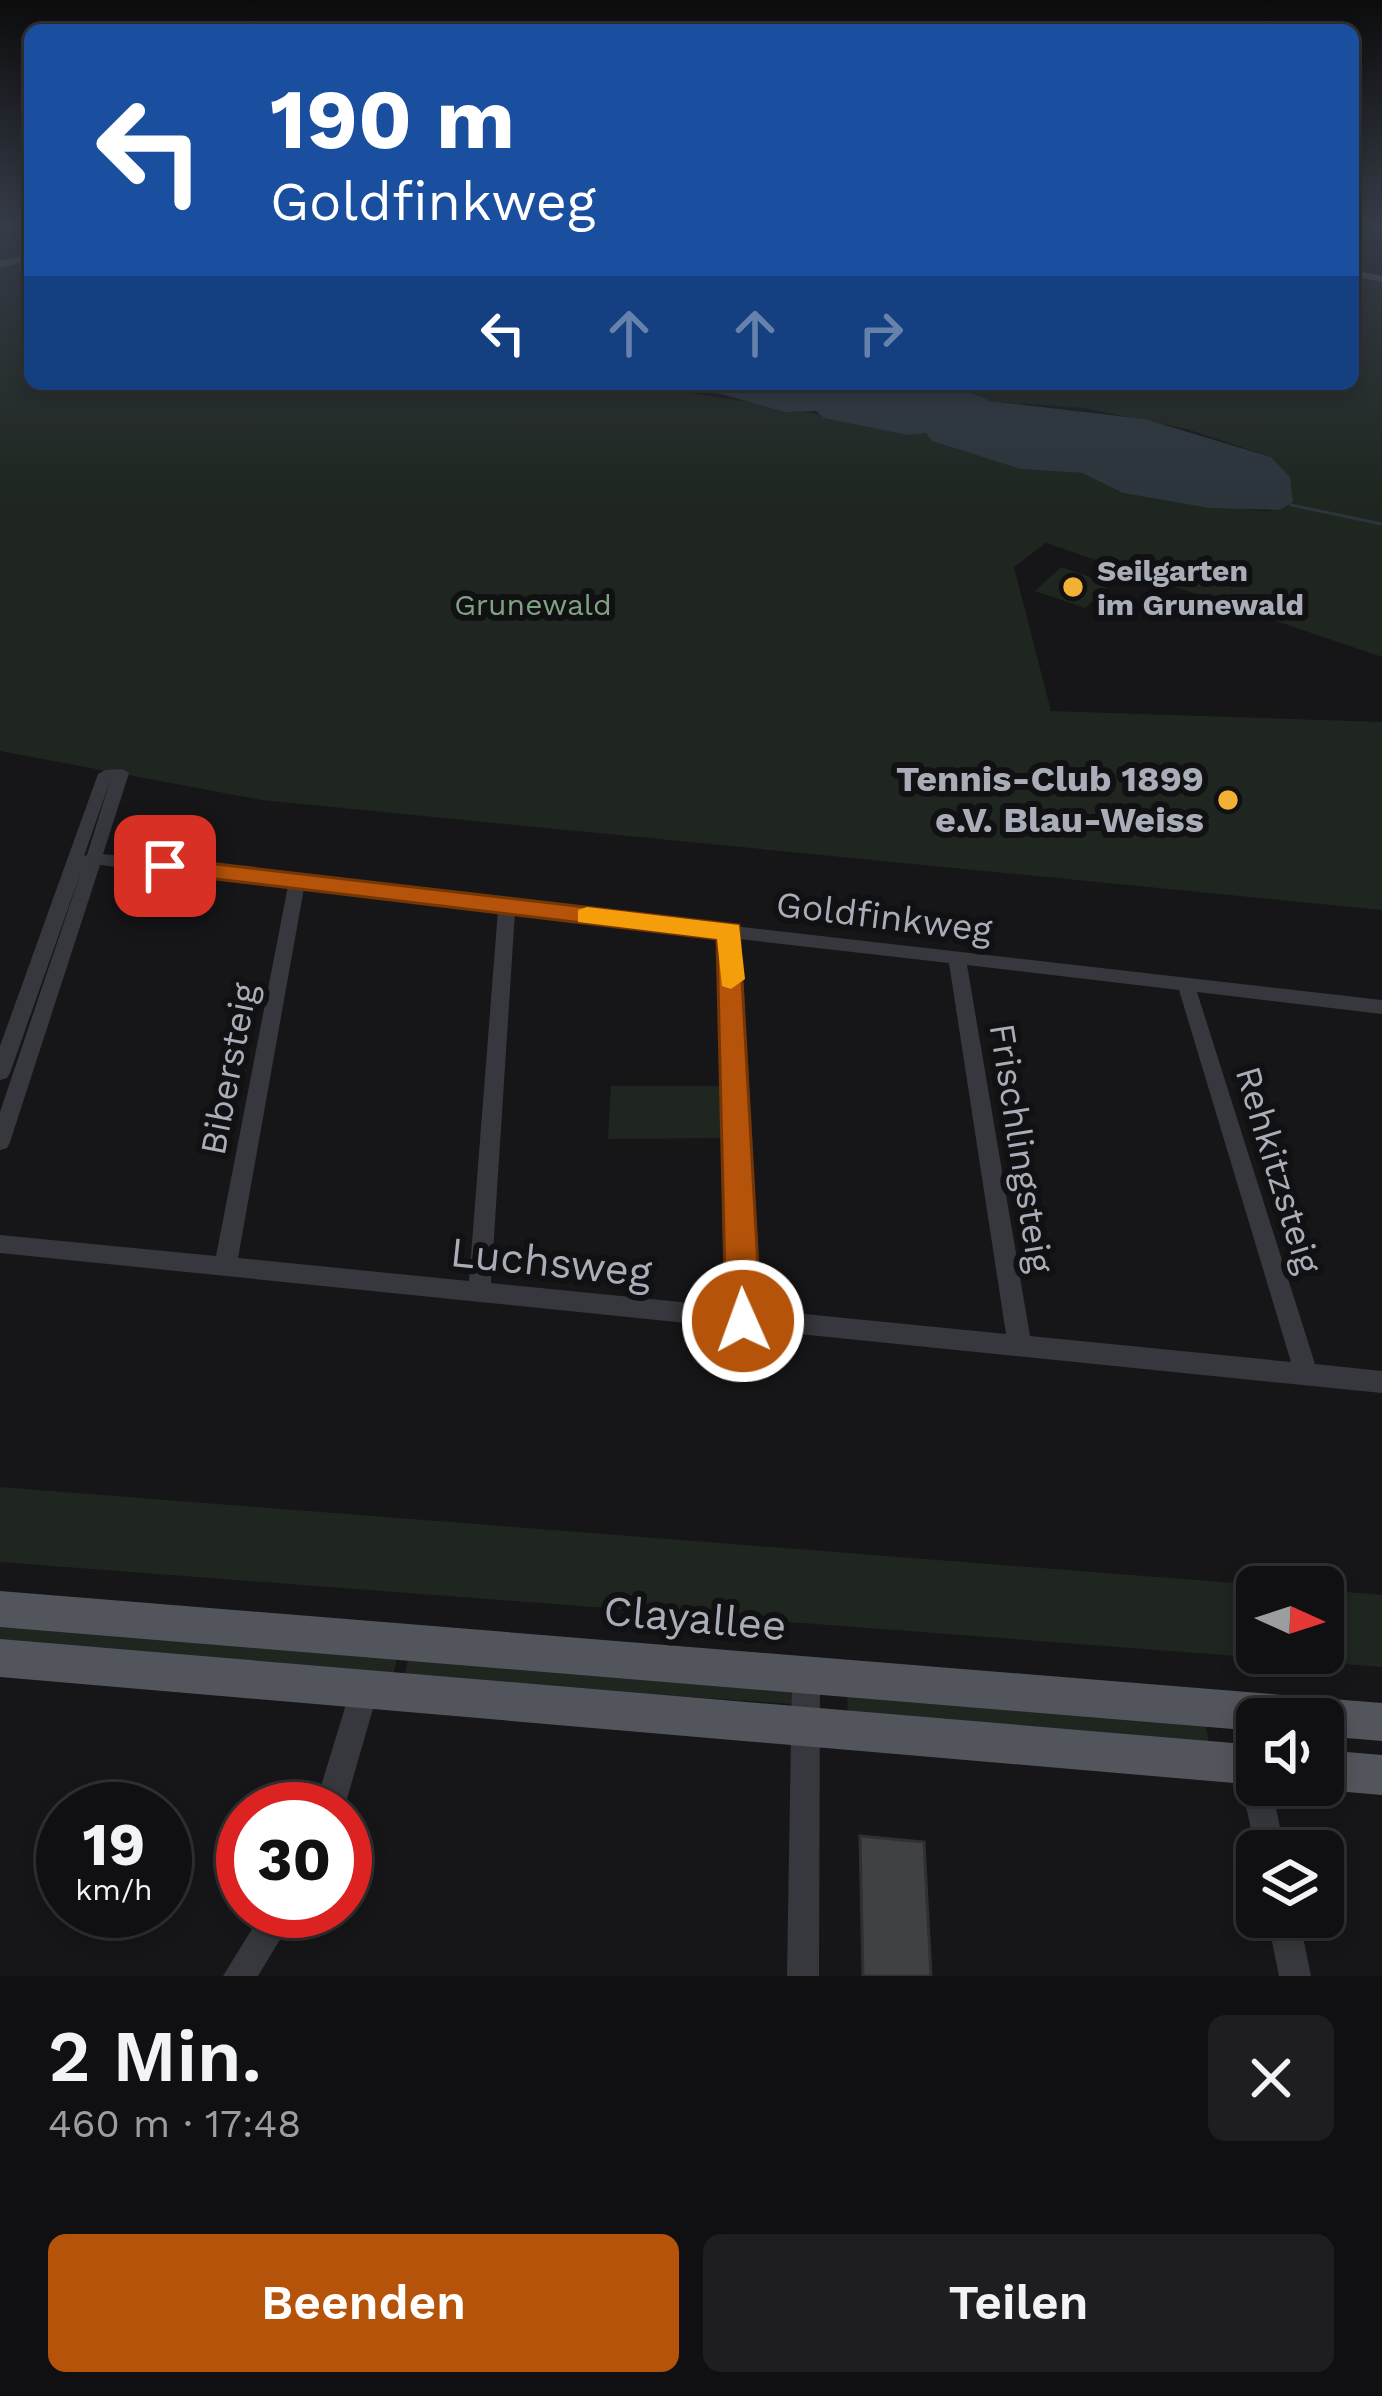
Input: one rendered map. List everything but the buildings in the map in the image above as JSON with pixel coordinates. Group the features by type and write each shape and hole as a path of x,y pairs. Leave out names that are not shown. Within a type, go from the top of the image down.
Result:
{"main road":[{"name":"Clayallee","path":"0,1609 1382,1723"},
{"path":"0,1658 1236,1763"},
{"path":"1344,1772 1382,1775"}],"street":[{"name":"Goldfinkweg","path":"84,861 1382,1007"},
{"path":"0,1073 84,861"},
{"path":"0,1142 84,861"},
{"name":"Bibersteig","path":"225,1267 298,882"},
{"path":"479,1294 506,907"},
{"path":"730,932 743,1321"},
{"name":"Frischlingsteig","path":"957,958 1020,1348"},
{"name":"Rehkitzsteig","path":"1186,985 1307,1375"},
{"name":"Luchsweg","path":"0,1244 1382,1382"},
{"path":"803,1976 806,1675"},
{"path":"337,1782 364,1688"},
{"path":"239,1976 264,1938"},
{"path":"1287,1938 1295,1976"}],"green space":[{"name":"Grunewald","path":"0,317 24,317 24,390 678,390 907,435 926,433 932,441 1020,469 1082,473 1123,493 1261,511 1280,510 1289,499 1290,477 1271,457 1187,429 1084,408 990,401 966,390 1359,390 1359,317 1382,317 1382,657 1046,543 1014,567 1051,711 1382,722 1382,910 261,800 0,751"},
{"name":"Seilgarten im Grunewald","path":"1061,567 1110,584 1085,608 1035,591"},
{"path":"611,1086 722,1086 724,1138 608,1139"},
{"path":"0,1487 1236,1583 1236,1656 0,1562"},
{"path":"1344,1592 1382,1595 1382,1667 1344,1664"},
{"path":"0,1620 398,1653 393,1677 0,1644"},
{"path":"409,1654 791,1691 792,1704 404,1678"},
{"path":"847,1691 1205,1722 1210,1747 848,1716"}],"shaded area":[{"path":"682,390 966,390 990,401 1144,419 1271,457 1290,477 1293,502 1280,510 1210,508 1123,493 1082,473 1020,469 932,441 926,433 907,435 824,418 816,411 785,412 721,394"}],"waterway":[{"path":"1291,505 1382,524"}],"slow traffic":[{"path":"587,916 730,932 731,979"}],"place":[{"name":"Seilgarten im Grunewald","path":"1073,587"},
{"name":"Tennis-Club 1899 e.V. Blau-Weiss","path":"1228,800"}],"route":[{"path":"165,866 730,932 743,1321"}]}
